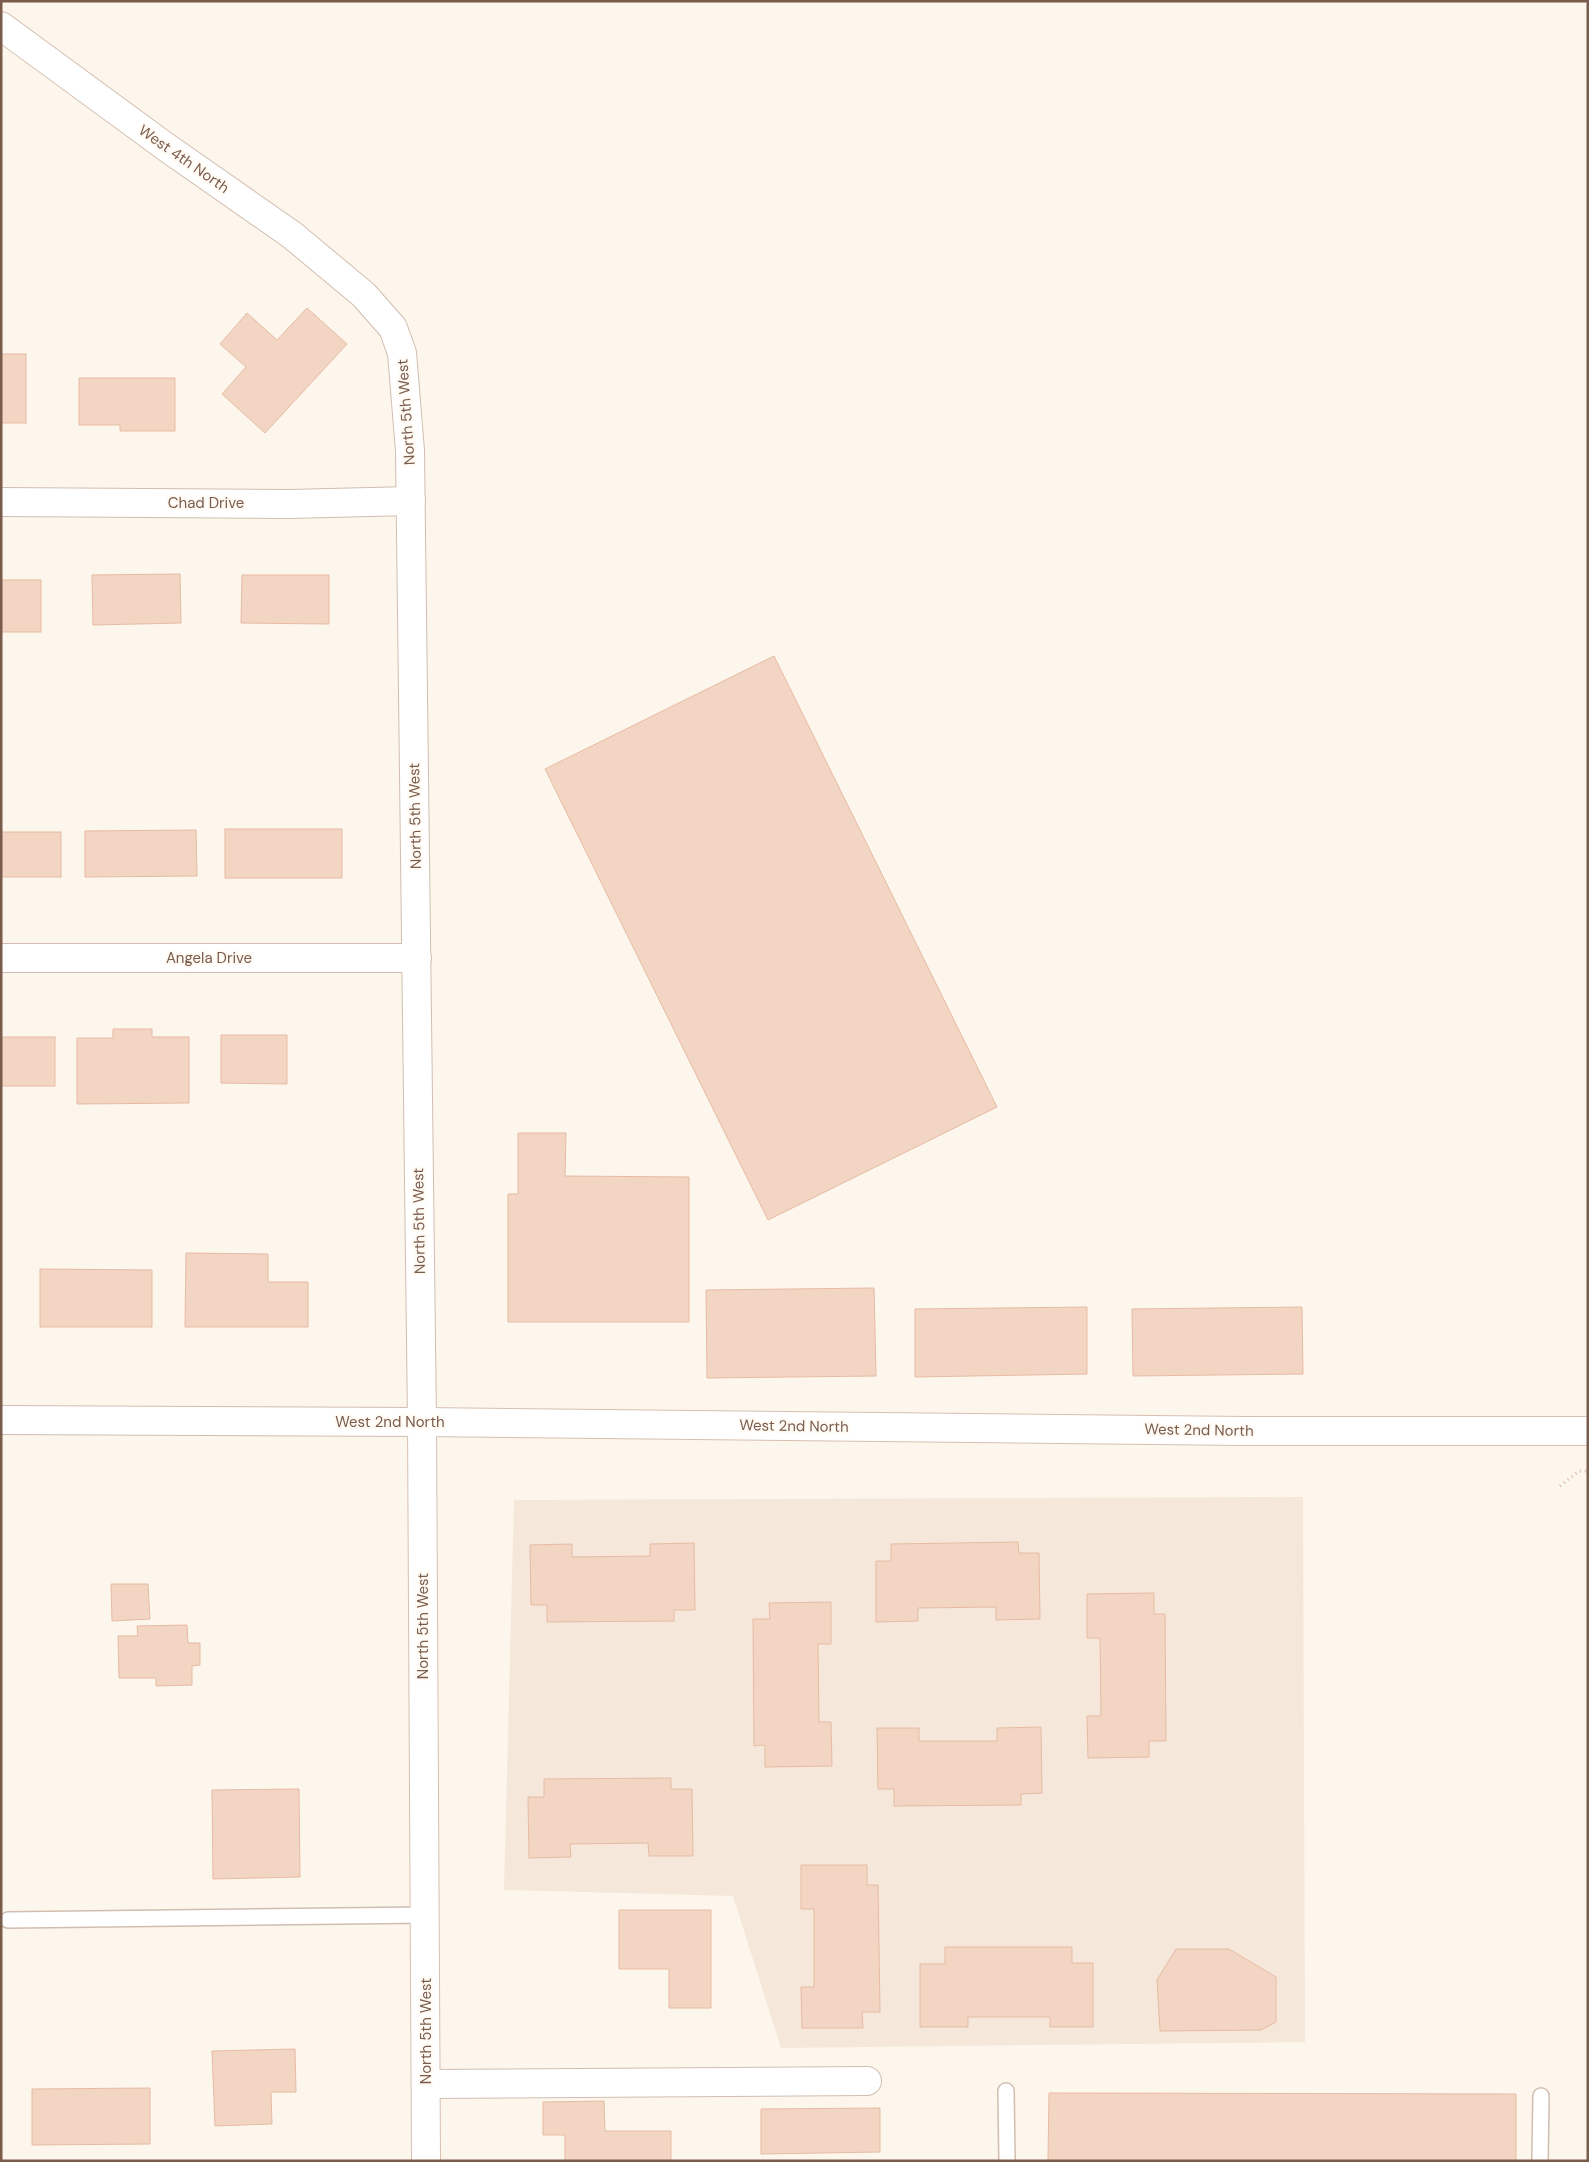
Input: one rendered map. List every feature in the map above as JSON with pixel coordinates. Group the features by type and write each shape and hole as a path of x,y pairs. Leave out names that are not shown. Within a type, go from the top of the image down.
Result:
{"street":[{"name":"West 4th North","path":"1,26 166,147 292,235 364,295"},
{"name":"North 5th West","path":"364,295 393,328 402,353 410,451 422,1422 426,2161"},
{"name":"Chad Drive","path":"1,502 288,504 410,501"},
{"name":"Angela Drive","path":"1,958 417,958"},
{"name":"West 2nd North","path":"1,1420 422,1422 1244,1431 1588,1432"},
{"path":"426,2084 867,2081"}],"lane":[{"path":"8,1920 425,1914"},
{"path":"1006,2091 1008,2161"},
{"path":"1540,2161 1541,2096"}],"path":[{"path":"1560,1486 1579,1471 1588,1471"}],"shaded area":[{"path":"1303,1497 1305,2042 781,2048 733,1896 504,1890 514,1500"}],"building":[{"path":"307,308 347,344 265,433 222,394 246,367 220,344 247,313 277,340"},
{"path":"1,354 26,354 26,423 1,423"},
{"path":"79,378 175,378 175,431 120,431 120,425 79,425"},
{"path":"180,574 181,623 93,625 92,575"},
{"path":"242,575 329,575 329,624 241,623"},
{"path":"1,580 41,580 41,632 1,632"},
{"path":"774,656 997,1107 768,1220 545,769"},
{"path":"225,829 342,829 342,878 225,878"},
{"path":"196,830 197,876 85,877 85,831"},
{"path":"1,832 61,832 61,877 1,877"},
{"path":"113,1029 152,1029 152,1037 189,1037 189,1103 77,1104 77,1038 113,1038"},
{"path":"221,1035 287,1035 287,1084 221,1083"},
{"path":"1,1037 55,1037 55,1086 1,1086"},
{"path":"518,1133 566,1133 565,1176 689,1177 689,1322 508,1322 508,1194 518,1194"},
{"path":"186,1253 268,1254 268,1282 308,1282 308,1327 185,1327"},
{"path":"40,1269 152,1270 152,1327 40,1327"},
{"path":"874,1288 876,1376 707,1378 706,1290"},
{"path":"1087,1307 1087,1374 915,1377 915,1309"},
{"path":"1302,1307 1303,1374 1133,1376 1132,1309"},
{"path":"1018,1542 1019,1553 1039,1553 1040,1619 996,1620 996,1607 918,1608 918,1621 876,1622 876,1561 891,1561 891,1544"},
{"path":"694,1543 695,1610 674,1610 674,1621 547,1622 547,1605 531,1605 530,1545 572,1544 572,1557 650,1556 650,1544"},
{"path":"111,1584 148,1584 150,1619 112,1621"},
{"path":"1154,1593 1154,1614 1165,1614 1166,1741 1149,1741 1149,1757 1088,1758 1087,1716 1101,1716 1100,1638 1087,1638 1087,1594"},
{"path":"831,1602 831,1644 818,1644 819,1722 831,1722 832,1766 765,1767 765,1745 754,1746 753,1619 770,1619 769,1603"},
{"path":"187,1625 188,1643 200,1643 200,1665 192,1666 192,1685 156,1686 156,1678 119,1678 118,1636 138,1636 137,1626"},
{"path":"1041,1727 1042,1793 1021,1794 1021,1805 894,1806 894,1789 878,1789 877,1728 919,1728 919,1741 997,1741 997,1728"},
{"path":"671,1778 671,1789 692,1789 693,1856 649,1856 648,1843 570,1844 571,1857 529,1858 528,1797 544,1797 544,1779"},
{"path":"299,1789 300,1877 213,1879 212,1790"},
{"path":"801,1865 867,1865 867,1885 878,1885 880,2012 862,2012 863,2028 802,2028 801,1987 814,1987 814,1909 801,1909"},
{"path":"619,1910 711,1910 711,2008 669,2008 669,1969 619,1969"},
{"path":"945,1947 1072,1947 1072,1963 1093,1963 1093,2027 1050,2027 1050,2017 968,2017 968,2027 920,2027 920,1964 945,1964"},
{"path":"1176,1949 1229,1949 1276,1977 1276,2022 1261,2030 1160,2031 1157,1980"},
{"path":"295,2049 296,2092 271,2092 272,2124 215,2126 212,2051"},
{"path":"150,2088 150,2144 32,2145 32,2089"},
{"path":"1049,2093 1516,2094 1516,2161 1048,2161"},
{"path":"604,2101 605,2131 671,2131 671,2161 565,2161 565,2135 543,2135 543,2102"},
{"path":"880,2108 880,2152 761,2154 761,2109"}]}
